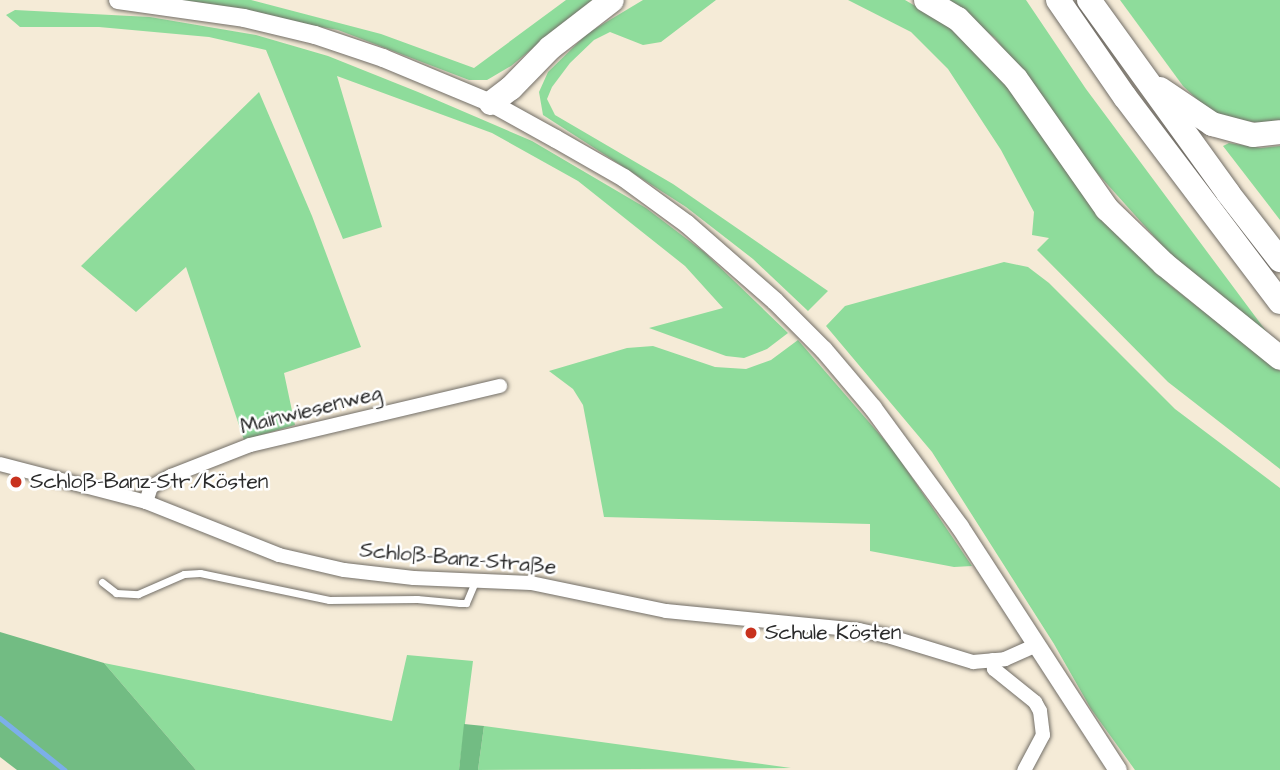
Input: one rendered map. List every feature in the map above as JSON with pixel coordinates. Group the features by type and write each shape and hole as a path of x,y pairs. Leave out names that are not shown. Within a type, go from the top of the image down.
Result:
{"highway":[{"path":"926,0 958,19 1016,79 1107,209 1164,264 1280,358"},
{"path":"1058,0 1125,97 1280,302"},
{"path":"1089,0 1144,79 1280,260"},
{"path":"491,103 511,88 550,48 610,1"},
{"path":"1144,79 1212,124 1253,135 1280,132"}],"street":[{"path":"118,0 244,18 315,35 383,58 491,103 624,178 687,224 775,301 824,350 933,489 1118,770"},
{"name":"Mainwiesenweg","path":"146,502 151,487 250,445 500,386"},
{"name":"Schloß-Banz-Straße","path":"0,464 146,502 266,550 344,570 414,578 531,583 666,611 859,630 891,636 973,662 999,659"},
{"path":"1024,770 1043,735 1040,711 1035,702 994,669 999,659 1037,645"}],"lane":[{"path":"102,582 116,593 138,594 184,574 200,573 329,600 417,599 466,603 476,579"}],"green space":[{"path":"172,0 251,0 381,34 474,68 566,0 592,0 511,66 487,80 469,80 338,30"},
{"path":"643,0 716,0 661,42 643,45 610,32 594,40 570,63 552,87 547,99 555,115 673,184 828,291 808,311 753,259 686,207 543,115 539,92 548,72 588,33"},
{"path":"848,0 905,0 960,32 998,70 1109,223 1171,286 1280,371 1280,469 1168,382 1037,250 1049,238 1032,235 1034,212 1001,150 948,69 911,32"},
{"path":"945,0 1026,0 1086,89 1269,335 1168,252 1090,165 995,38"},
{"path":"1120,0 1280,0 1280,120 1259,123 1235,119 1215,113 1201,103 1183,86"},
{"path":"15,10 150,17 256,35 328,56 418,92 532,141 646,208 704,252 788,333 767,349 744,358 726,356 649,328 723,308 685,266 578,181 492,133 337,76 382,227 343,239 266,50 209,37 99,27 20,27 6,15"},
{"path":"259,92 312,216 361,347 284,373 295,425 244,440 186,267 136,312 81,266"},
{"path":"1229,143 1261,148 1280,146 1280,220 1223,146"},
{"path":"1004,262 1028,267 1049,283 1175,409 1280,488 1280,770 1135,770 1091,709 1054,644 932,452 826,326 845,306"},
{"path":"798,340 894,451 972,566 954,567 870,551 870,524 604,517 583,405 573,389 549,371 627,348 653,346 715,367 746,369 771,360"},
{"path":"0,632 104,663 196,770 17,770 0,757"},
{"path":"407,655 473,661 459,770 196,770 104,663 392,721"},
{"path":"464,724 484,726 478,770 459,770"},
{"path":"484,726 791,768 478,770"}],"waterway":[{"path":"0,718 65,770"}],"place":[{"name":"Schloß-Banz-Str./Kösten","path":"16,482"},
{"name":"Schule Kösten","path":"751,633"}]}
